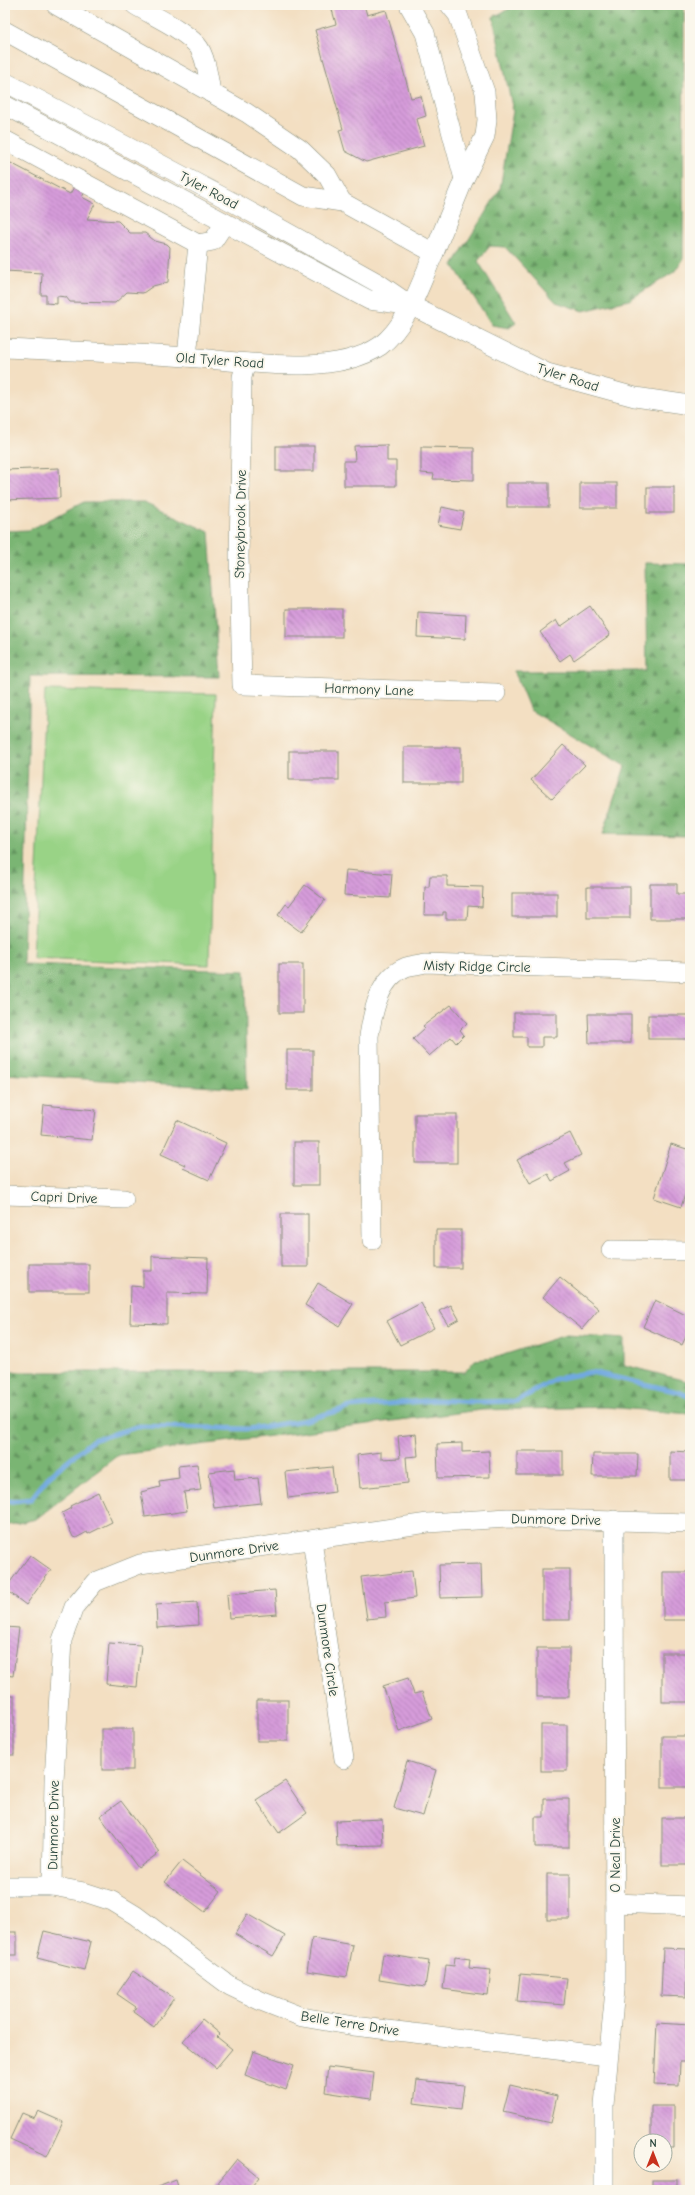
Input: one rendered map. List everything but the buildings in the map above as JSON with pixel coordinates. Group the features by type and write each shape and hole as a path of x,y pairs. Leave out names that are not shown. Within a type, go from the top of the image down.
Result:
{"street":[{"path":"56,5 247,113 300,149 327,175 342,202"},
{"path":"135,5 175,28 198,46 205,63 211,93"},
{"path":"409,5 425,33 456,143 464,178"},
{"name":"Old Tyler Road","path":"5,348 187,357 246,363 307,365 335,362 359,357 380,346 397,330 410,305 434,253 464,178 485,136 487,120 485,92 458,15 450,5"},
{"path":"5,30 303,196 342,202 434,253"},
{"name":"Tyler Road","path":"8,88 371,279 410,305 547,373 635,397 690,405"},
{"name":"Tyler Road","path":"5,105 369,300 410,305"},
{"path":"5,140 198,244 213,241 225,223"},
{"path":"456,143 473,147 481,146"},
{"path":"303,196 320,184 327,175"},
{"path":"187,357 198,244"},
{"name":"Stoneybrook Drive","path":"242,685 239,556 242,378 246,363"},
{"name":"Harmony Lane","path":"242,685 496,693"},
{"name":"Misty Ridge Circle","path":"372,1240 369,1036 373,1013 380,992 391,978 406,968 425,963 690,972"},
{"name":"Capri Drive","path":"5,1195 124,1199"},
{"path":"611,1250 690,1252"},
{"name":"Dunmore Drive","path":"52,1886 54,1781 62,1640 74,1607 95,1582 140,1564 428,1523 508,1518 690,1523"},
{"name":"O Neal Drive","path":"604,2190 604,2105 615,1990 614,1520"},
{"name":"Dunmore Circle","path":"312,1540 344,1759"},
{"name":"Belle Terre Drive","path":"5,1886 52,1886 84,1892 112,1901 135,1915 230,1986 261,2001 302,2017 354,2026 608,2056"},
{"path":"615,1904 690,1906"}],"green space":[{"path":"517,5 684,5 683,260 674,272 629,300 583,311 556,302 505,247 490,246 478,261 516,323 509,328 492,325 453,265 500,189 513,111 493,17"},
{"path":"84,502 144,502 209,532 219,677 30,676 23,964 245,971 247,1089 5,1074 5,531 29,530"},
{"path":"645,563 690,564 690,836 603,834 625,766 530,710 514,671 647,671"},
{"path":"45,690 216,694 209,965 33,958"},
{"path":"566,1335 624,1339 624,1365 690,1382 690,1414 607,1407 481,1410 118,1455 36,1519 5,1526 5,1372 465,1372 475,1360 494,1358"}],"waterway":[{"path":"5,1502 31,1499 49,1476 93,1440 140,1426 249,1429 306,1420 350,1407 436,1400 477,1402 517,1401 555,1379 591,1372 679,1392 690,1397"}]}
